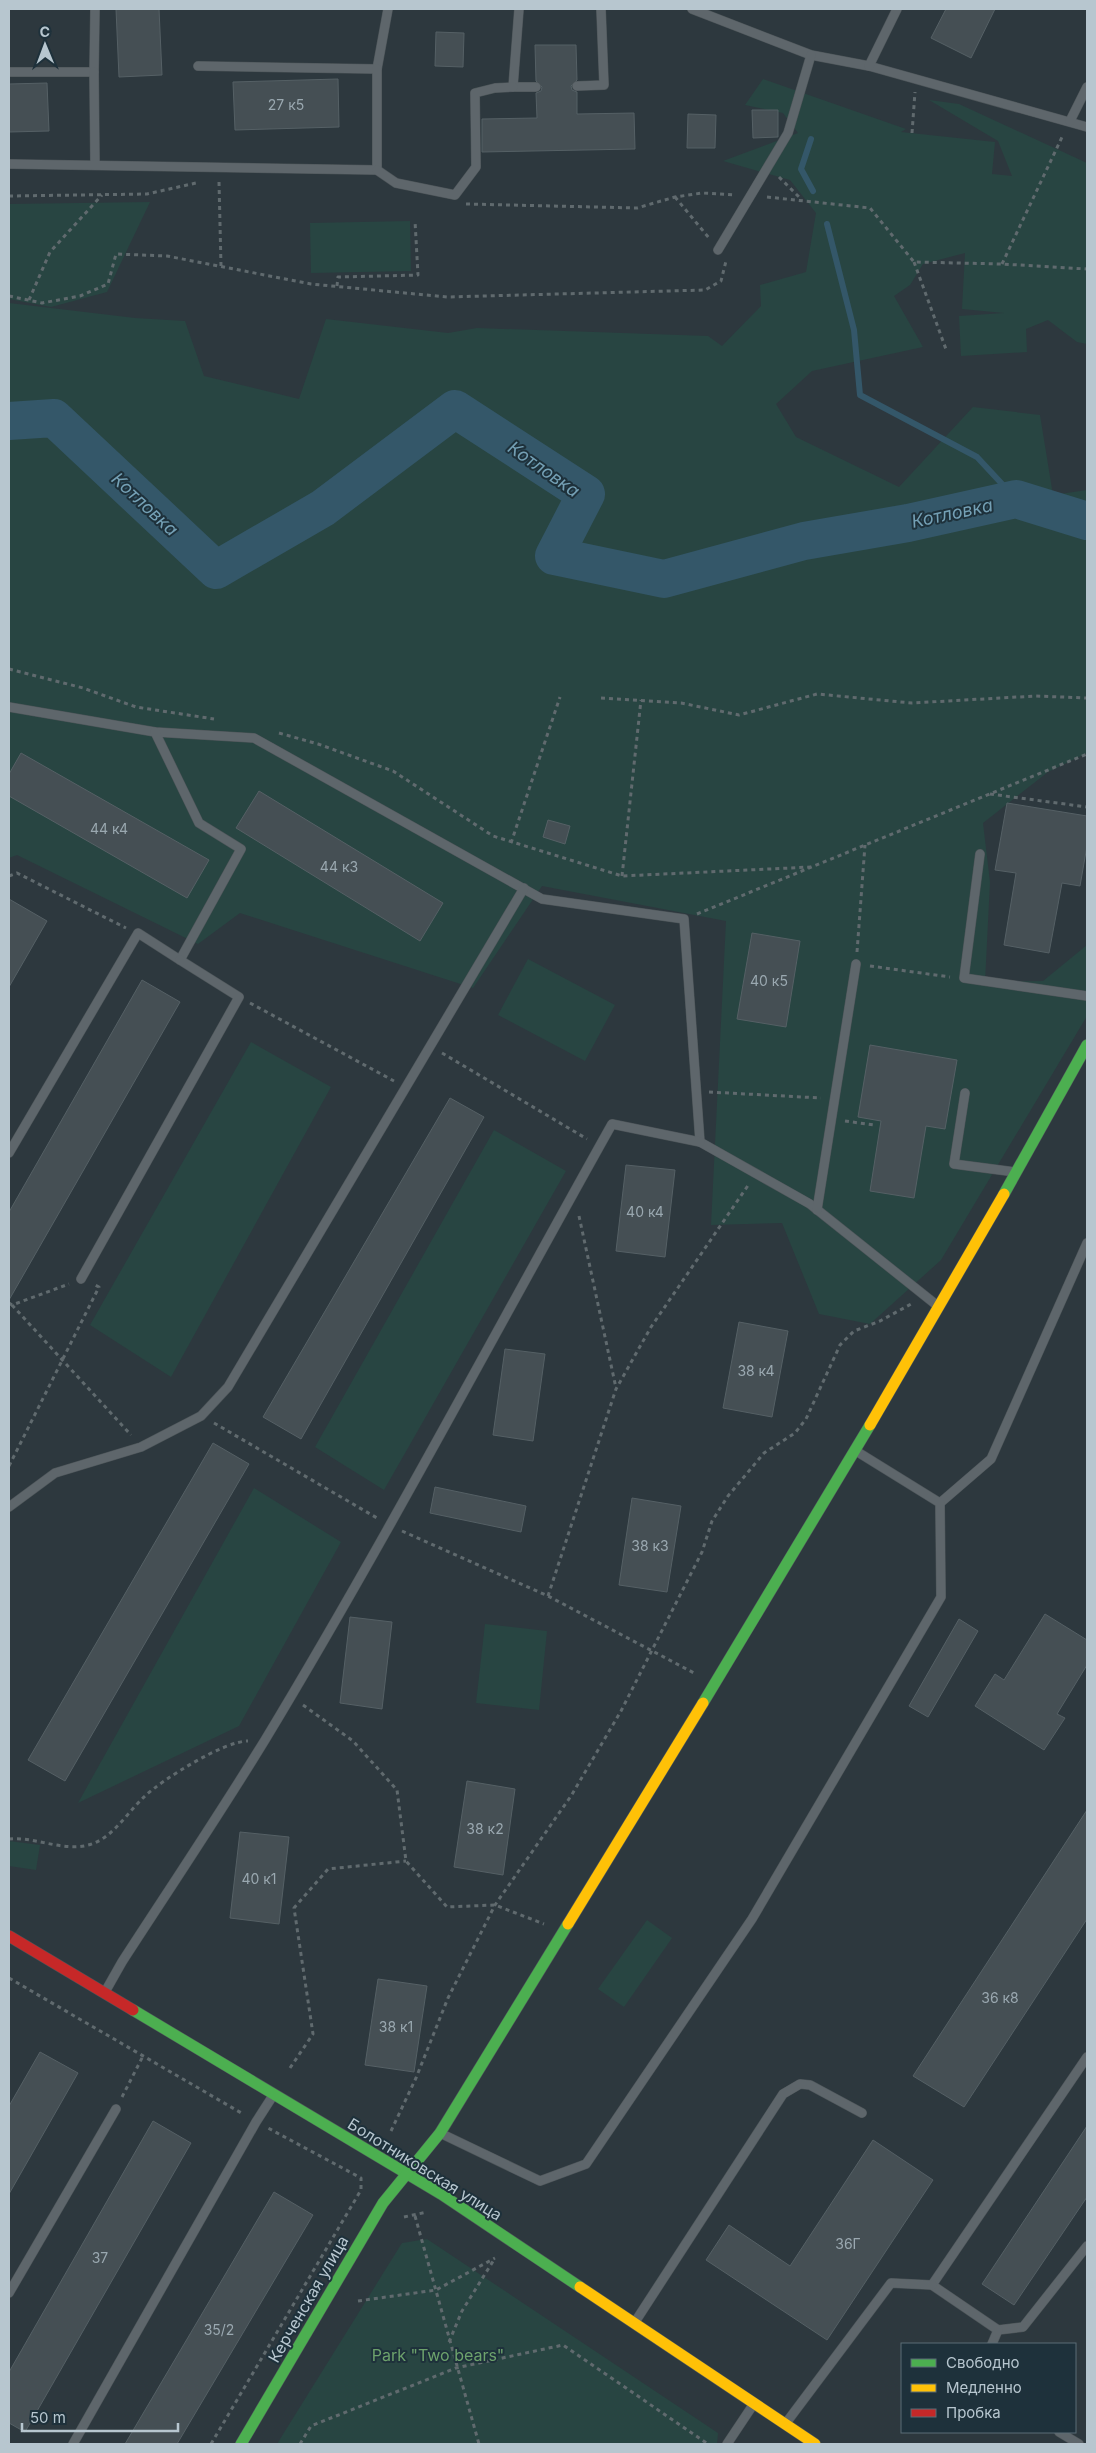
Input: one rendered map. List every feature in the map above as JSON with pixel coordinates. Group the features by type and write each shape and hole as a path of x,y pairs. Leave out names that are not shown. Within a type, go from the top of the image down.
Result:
{"street":[{"name":"Керченская улица","path":"241,2444 383,2203 408,2175 440,2133 856,1450 1018,1172 1087,1045"},
{"name":"Болотниковская улица","path":"9,1936 408,2175 572,2280 634,2324 755,2402 815,2444"}],"lane":[{"path":"95,9 95,165"},
{"path":"377,170 377,69 388,9"},
{"path":"513,87 519,9"},
{"path":"577,86 604,86 601,9"},
{"path":"692,9 811,55 869,66 1087,127"},
{"path":"869,66 897,9"},
{"path":"718,250 788,133 811,55"},
{"path":"198,66 377,69"},
{"path":"9,72 94,72"},
{"path":"9,164 377,170 396,183 455,195 476,167 475,93 495,88 536,87"},
{"path":"1070,121 1087,87"},
{"path":"9,707 155,732 254,738 542,898 684,919 700,1142"},
{"path":"155,732 200,823 240,849 180,960"},
{"path":"980,854 964,978 1087,996"},
{"path":"9,1507 55,1473 141,1447 201,1416 228,1387 524,888"},
{"path":"9,1153 138,933 239,997 81,1279"},
{"path":"817,1210 856,964"},
{"path":"965,1093 954,1164 1018,1172"},
{"path":"105,1993 122,1962 264,1741 389,1525 612,1124 700,1142 817,1210 939,1308"},
{"path":"440,2133 540,2181 586,2164 752,1918 941,1597 940,1504 992,1459 1087,1243"},
{"path":"856,1450 940,1504"},
{"path":"932,2285 1087,2059"},
{"path":"634,2324 783,2094 800,2084 810,2085 862,2113"},
{"path":"73,2444 256,2122 274,2094"},
{"path":"9,2294 116,2109"},
{"path":"785,2424 891,2283 932,2285 998,2330 1023,2327 1087,2246"},
{"path":"992,2343 998,2330"},
{"path":"727,2444 755,2402"},
{"path":"1061,2433 1079,2444"}],"path":[{"path":"912,133 916,79"},
{"path":"1002,264 1070,121"},
{"path":"768,166 801,200"},
{"path":"210,180 219,178 220,266"},
{"path":"9,196 147,194 201,182"},
{"path":"465,204 637,208 675,197 702,193 801,200 870,208 914,262 947,352"},
{"path":"30,300 50,252 102,195"},
{"path":"9,296 42,303 80,296 108,284 116,254 167,256 311,284 447,297 705,290 721,281 727,262 675,197"},
{"path":"337,286 338,277 418,275 415,221"},
{"path":"914,262 1002,264 1087,269"},
{"path":"9,669 83,688 136,706 219,720"},
{"path":"601,698 681,703 739,715 817,694 912,703 1036,696 1087,698"},
{"path":"511,843 560,697"},
{"path":"622,876 641,700"},
{"path":"274,732 318,744 393,771 492,836 622,876 811,867"},
{"path":"684,919 1087,754"},
{"path":"990,794 1087,807"},
{"path":"865,845 856,964 964,978"},
{"path":"9,876 17,873 138,933"},
{"path":"239,997 406,1088"},
{"path":"430,1046 599,1147"},
{"path":"696,1091 835,1098"},
{"path":"832,1119 874,1125"},
{"path":"548,1596 616,1389 651,1327 756,1174"},
{"path":"574,1193 616,1389"},
{"path":"9,1466 61,1360 99,1288 81,1279 10,1304 61,1360 141,1447"},
{"path":"391,2130 416,2078 448,1998 495,1905 571,1796 621,1711 702,1552 712,1521 728,1496 764,1453 795,1433 840,1345 854,1331 908,1307 924,1295"},
{"path":"201,1416 389,1525 548,1596 714,1683"},
{"path":"290,1696 353,1741 397,1790 406,1861 447,1907 495,1905 563,1931"},
{"path":"9,1839 81,1847 102,1839 147,1794 192,1764 220,1748 241,1741 264,1741"},
{"path":"290,2068 314,2034 294,1908 328,1869 406,1861"},
{"path":"9,1978 256,2122 361,2178 361,2190 211,2444"},
{"path":"116,2109 143,2056"},
{"path":"404,2217 427,2212"},
{"path":"415,2216 456,2368 479,2444"},
{"path":"358,2301 436,2290 495,2258 462,2311 449,2342"},
{"path":"300,2444 311,2426 456,2368 563,2345 709,2444"},
{"path":"699,2444 709,2444"}],"green space":[{"path":"763,79 906,129 901,132 995,142 992,174 1012,176 998,141 929,100 959,104 1087,163 1087,344 1077,342 1048,320 1026,329 1027,352 961,356 959,316 1004,313 962,309 965,253 923,264 910,285 894,296 923,347 812,371 776,404 796,437 899,487 973,407 1040,415 1053,495 1087,490 1087,753 1048,772 983,823 990,882 985,982 1043,981 1087,945 1087,1016 941,1260 870,1324 819,1314 782,1223 711,1225 726,921 542,886 473,988 240,913 198,944 17,855 9,858 9,303 135,318 185,321 204,376 299,399 326,319 448,333 477,328 708,336 722,346 761,306 760,285 806,272 816,213 790,180 723,161 798,133 783,113 745,105"},
{"path":"150,202 107,292 51,307 9,299 9,204"},
{"path":"410,221 411,271 311,273 310,223"},
{"path":"528,959 615,1005 585,1061 498,1015"},
{"path":"251,1042 331,1087 171,1377 90,1325"},
{"path":"494,1130 566,1171 384,1490 315,1447"},
{"path":"254,1488 341,1542 239,1726 78,1803"},
{"path":"485,1624 547,1631 539,1710 476,1703"},
{"path":"9,1841 40,1845 36,1870 9,1866"},
{"path":"647,1920 672,1938 624,2007 598,1989"},
{"name":"Park \"Two bears\"","path":"427,2239 718,2433 717,2444 277,2444 402,2243"}],"building":[{"path":"116,9 159,9 162,75 119,77"},
{"path":"946,9 995,9 971,58 931,38"},
{"path":"436,32 464,33 463,67 435,66"},
{"path":"535,45 576,45 577,80 571,86 572,90 577,92 577,114 634,113 635,149 482,152 482,119 537,118 536,93 541,91 542,87 536,81"},
{"path":"338,79 339,127 235,130 233,82"},
{"path":"47,83 49,131 9,132 9,84"},
{"path":"752,110 778,110 778,137 753,138"},
{"path":"688,114 716,115 715,148 687,148"},
{"path":"21,753 209,860 187,898 9,796 9,774"},
{"path":"259,791 443,903 420,941 236,828"},
{"path":"1007,803 1087,816 1087,846 1080,886 1062,883 1049,953 1004,945 1016,873 995,870"},
{"path":"548,820 570,826 565,844 543,837"},
{"path":"9,899 47,921 9,987"},
{"path":"752,933 800,941 786,1027 737,1019"},
{"path":"142,980 180,1002 9,1300 9,1212"},
{"path":"870,1045 957,1060 945,1129 926,1126 914,1198 870,1191 881,1121 858,1117"},
{"path":"450,1098 484,1117 301,1439 263,1417"},
{"path":"626,1165 675,1170 665,1257 616,1251"},
{"path":"739,1322 788,1331 772,1417 723,1408"},
{"path":"505,1349 545,1354 533,1441 493,1435"},
{"path":"213,1443 249,1464 65,1781 28,1760"},
{"path":"435,1487 526,1506 521,1532 430,1513"},
{"path":"632,1498 681,1506 667,1592 619,1585"},
{"path":"1045,1614 1087,1640 1087,1665 1057,1714 1065,1718 1044,1750 975,1706 995,1674 1004,1680"},
{"path":"350,1617 392,1622 382,1709 340,1703"},
{"path":"959,1619 978,1631 928,1717 909,1706"},
{"path":"467,1781 515,1789 503,1875 454,1867"},
{"path":"1087,1810 1087,1919 964,2107 913,2076"},
{"path":"240,1832 289,1837 279,1924 230,1918"},
{"path":"378,1979 427,1986 414,2072 365,2065"},
{"path":"40,2052 78,2073 9,2194 9,2106"},
{"path":"153,2121 191,2143 25,2432 9,2423 9,2372"},
{"path":"1087,2126 1087,2197 1014,2305 982,2284"},
{"path":"873,2140 933,2180 827,2340 706,2260 729,2225 790,2266"},
{"path":"274,2192 313,2215 177,2444 125,2444"}],"waterway":[{"path":"811,139 801,169 813,191"},
{"path":"827,224 854,330 860,395 977,457 1016,499"},
{"name":"Котловка","path":"9,421 54,418 216,570 323,508 455,409 586,494 554,556 664,579 804,541 908,523 1016,499 1087,521"}],"traffic: fast":[{"path":"1004,1194 1087,1045"},
{"path":"703,1703 870,1425"},
{"path":"241,2444 383,2203 440,2133 568,1924"},
{"path":"133,2010 441,2194 580,2287"}],"traffic: slow":[{"path":"870,1425 1004,1194"},
{"path":"568,1924 703,1703"},
{"path":"580,2287 815,2444"}],"traffic: jam":[{"path":"9,1936 133,2010"}]}
